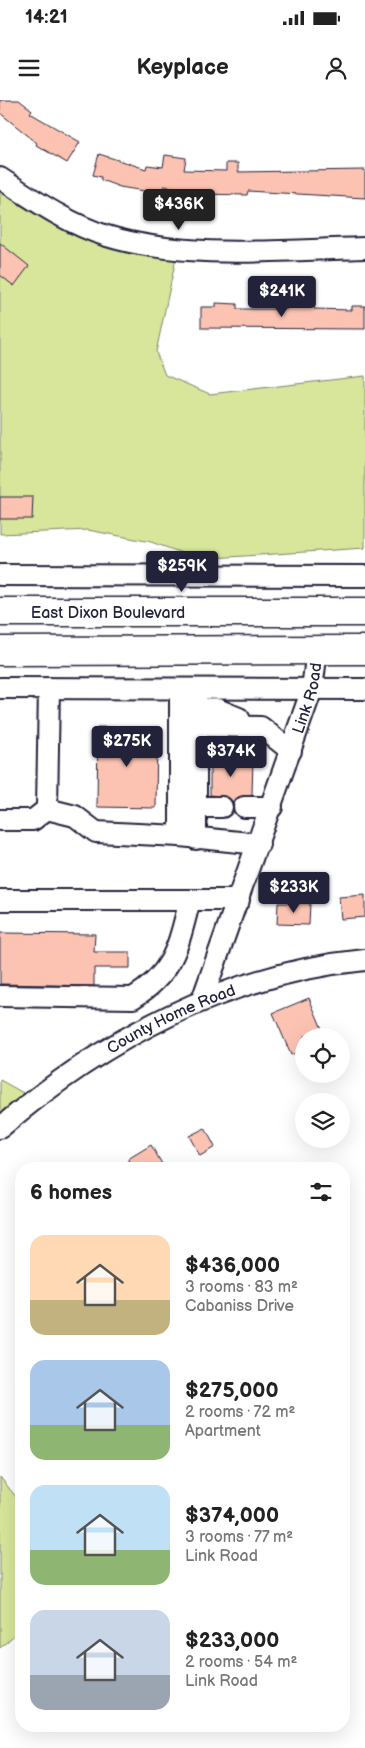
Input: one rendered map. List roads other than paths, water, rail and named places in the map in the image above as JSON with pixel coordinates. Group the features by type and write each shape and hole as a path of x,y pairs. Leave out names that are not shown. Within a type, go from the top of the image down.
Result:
{"highway":[{"name":"East Dixon Boulevard","path":"0,612 365,612"},
{"path":"0,651 365,650"}],"street":[{"path":"0,178 48,210 72,222 107,236 134,242 196,251 365,248"},
{"path":"0,575 365,576"},
{"name":"Link Road","path":"202,1000 259,844 312,689 317,650"},
{"path":"0,688 365,690"},
{"path":"47,809 49,688"},
{"path":"188,689 196,718 196,807 188,838"},
{"path":"188,689 188,838"},
{"path":"196,718 243,727 261,727 291,750"},
{"path":"196,807 222,807"},
{"path":"244,807 272,807"},
{"path":"0,820 33,820 47,809"},
{"path":"47,809 76,816 96,832 259,844"},
{"path":"0,900 239,900"},
{"path":"0,996 133,998 149,988 164,974 178,946 190,900"},
{"name":"County Home Road","path":"0,1128 87,1063 137,1031 202,1000 262,980 365,960"},
{"path":"133,998 137,1031"}]}
